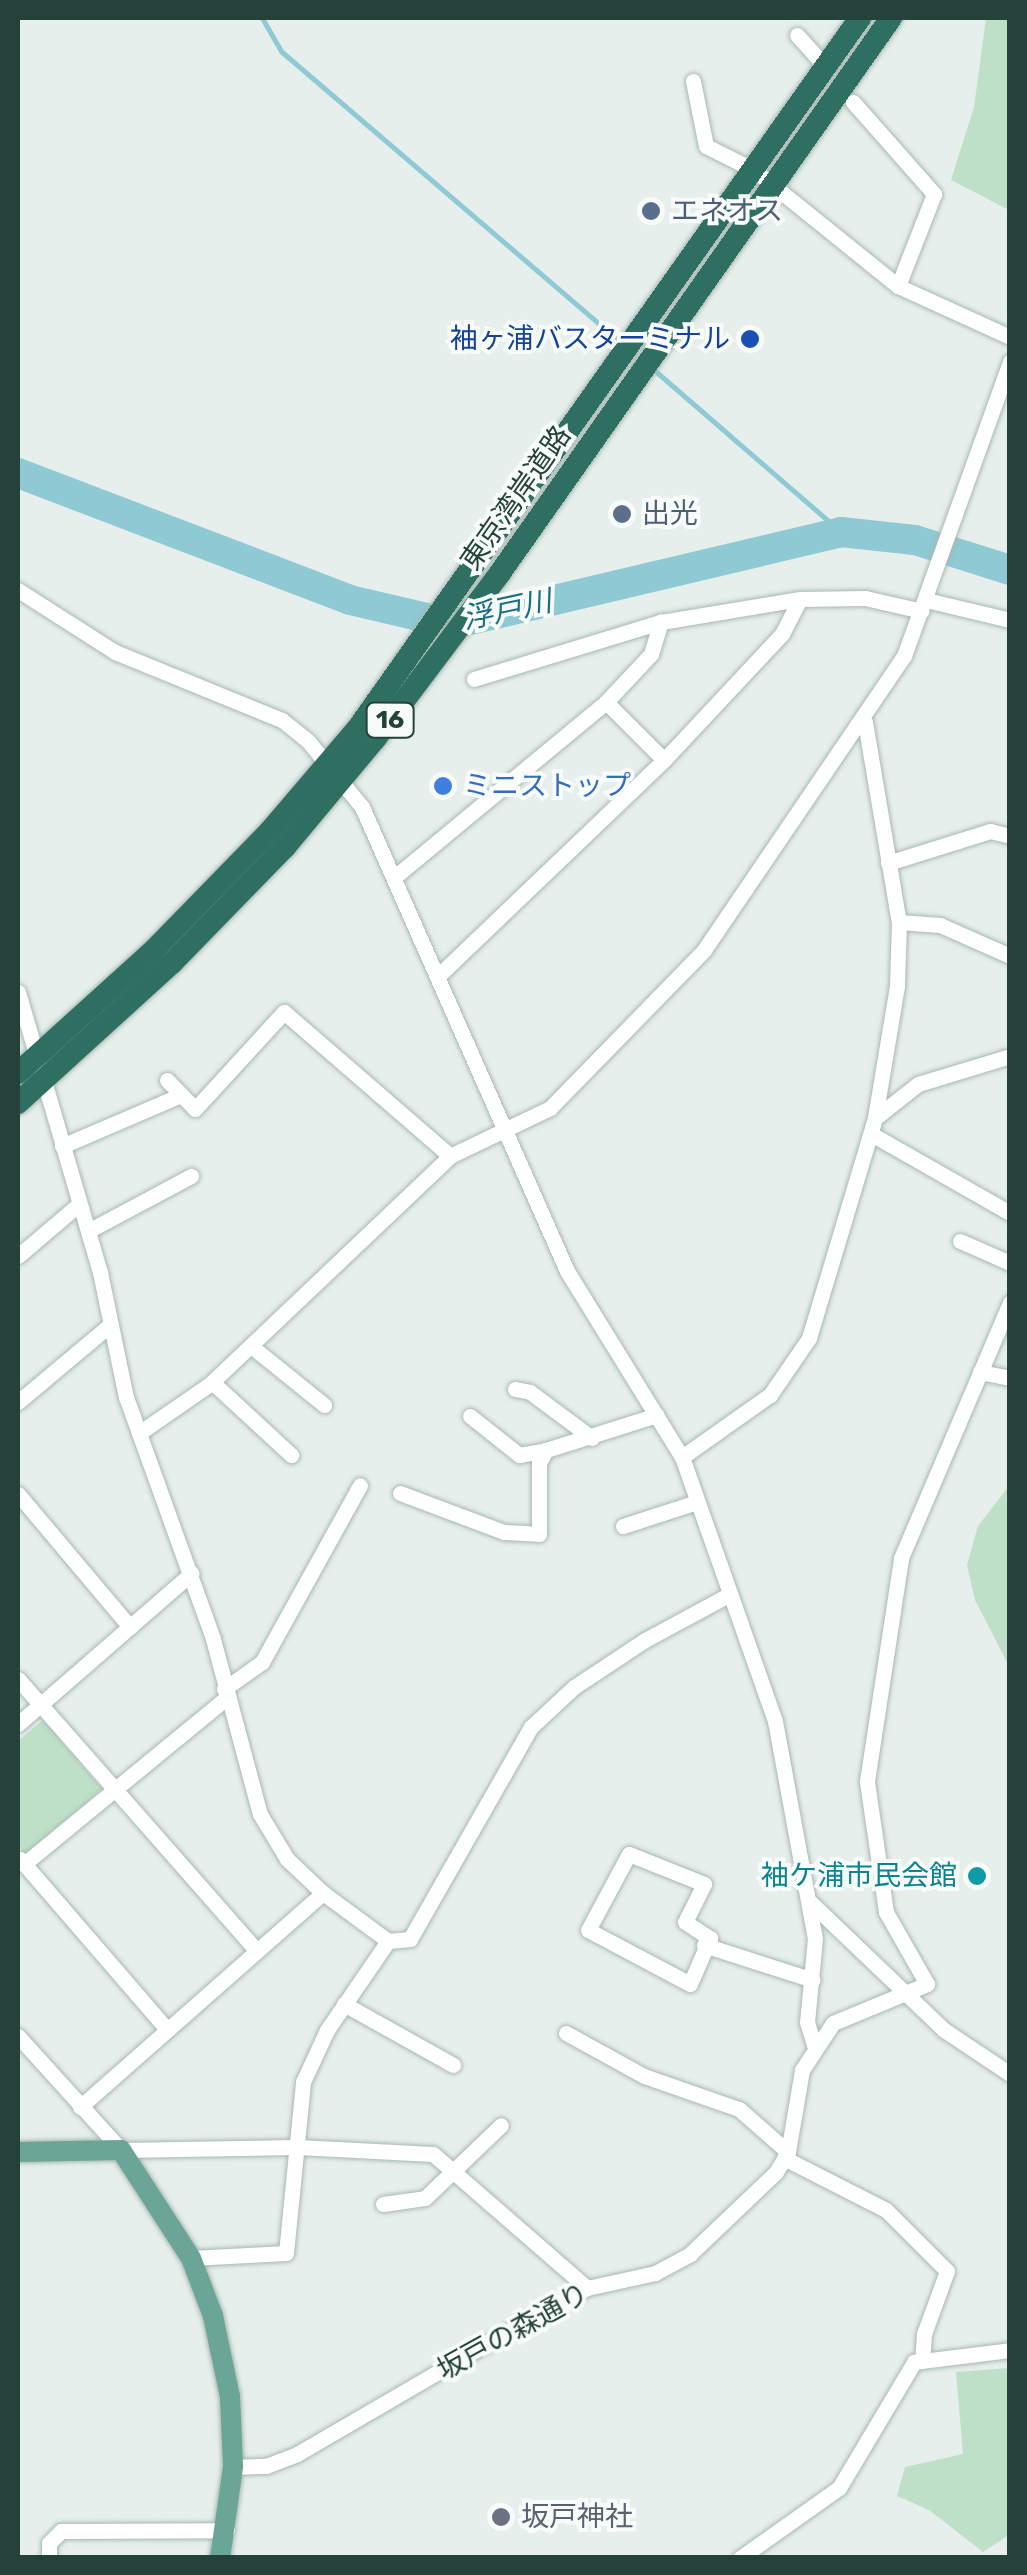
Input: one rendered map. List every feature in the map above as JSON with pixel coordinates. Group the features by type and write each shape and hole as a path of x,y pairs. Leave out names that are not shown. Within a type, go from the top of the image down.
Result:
{"highway":[{"name":"東京湾岸道路","path":"26,1066 152,952 335,771 860,18"},
{"name":"東京湾岸道路","path":"18,1103 184,950 500,573 891,18"}],"main road":[{"path":"18,2152 120,2150 192,2258 225,2359 233,2466 227,2530 220,2558"}],"street":[{"path":"798,35 817,57"},
{"path":"693,80 706,146 754,170 898,286 1010,337"},
{"path":"854,102 934,194 898,286"},
{"path":"139,1433 212,1382 450,1156 550,1108 704,950 864,722 924,606 1010,362"},
{"path":"18,590 116,652 282,720 335,771 397,876 503,1131 567,1272 682,1456 776,1721 809,1901 813,1980 807,2022 814,2045"},
{"path":"439,975 664,760 782,634 800,598"},
{"path":"474,679 661,622 800,598 865,598 1010,620"},
{"path":"397,876 606,702 651,654 661,622"},
{"path":"606,702 664,760"},
{"path":"682,1456 770,1395 809,1338 874,1127 897,986 899,922 864,722"},
{"path":"888,863 990,831 1010,836"},
{"path":"899,922 930,922 1010,956"},
{"path":"18,992 26,1066 43,1081 88,1231 139,1433 192,1573 260,1814 287,1859 323,1893 388,1941"},
{"path":"167,1080 194,1109 284,1012 450,1156"},
{"path":"874,1127 918,1084 1010,1056"},
{"path":"62,1146 181,1095"},
{"path":"874,1127 1010,1213"},
{"path":"88,1231 191,1176"},
{"path":"18,1256 79,1204"},
{"path":"960,1241 1010,1263"},
{"path":"814,2045 833,2023 927,1984 886,1912 867,1781 900,1558 1010,1302"},
{"path":"18,1402 111,1324"},
{"path":"251,1346 324,1405"},
{"path":"980,1372 1010,1378"},
{"path":"212,1382 291,1454"},
{"path":"516,1389 530,1392 592,1438"},
{"path":"470,1416 519,1455 592,1438 657,1415"},
{"path":"400,1493 504,1532 539,1534 539,1463 546,1450"},
{"path":"166,2028 21,1860 115,1791 262,1662 360,1486"},
{"path":"18,1494 130,1627"},
{"path":"623,1526 696,1502"},
{"path":"18,1724 192,1573"},
{"path":"192,2258 286,2253 302,2082 344,2004 388,1941 418,1931 542,1715 645,1640 730,1594"},
{"path":"18,1679 255,1949"},
{"path":"629,1854 704,1884 684,1922 710,1938 704,1945 690,1984 588,1930 629,1854"},
{"path":"80,2107 323,1893"},
{"path":"809,1901 905,1994 1010,2074"},
{"path":"704,1945 813,1980"},
{"path":"344,2004 453,2066"},
{"path":"566,2033 610,2052 644,2076 738,2109 786,2155 886,2210 947,2271 924,2334 922,2361"},
{"path":"18,2036 120,2150 298,2147 433,2154 458,2170 587,2288"},
{"name":"坂戸の森通り","path":"233,2466 266,2466 297,2454 587,2288 655,2273 690,2254 750,2204 786,2155 802,2070 814,2045"},
{"path":"383,2204 424,2198 458,2170 501,2125"},
{"path":"740,2558 839,2488 914,2362 1010,2350"},
{"path":"49,2558 49,2543 61,2531 227,2530"}],"green space":[{"path":"986,18 1009,18 1009,210 951,180 974,107"},
{"path":"1009,1486 1009,1666 975,1600 967,1565 978,1526"},
{"path":"43,1720 102,1789 25,1854 18,1845 18,1741"},
{"path":"1009,2368 1009,2535 983,2552 929,2510 897,2496 905,2467 963,2454 956,2372"}],"waterway":[{"path":"262,18 282,52 622,343"},
{"path":"653,369 841,532"},
{"name":"浮戸川","path":"18,473 350,600 453,624 841,532 915,540 1010,570"}],"place":[{"name":"エネオス","path":"651,211"},
{"name":"袖ヶ浦バスターミナル","path":"750,339"},
{"name":"出光","path":"622,514"},
{"name":"ミニストップ","path":"443,786"},
{"name":"袖ケ浦市民会館","path":"977,1876"},
{"name":"坂戸神社","path":"501,2517"}]}
